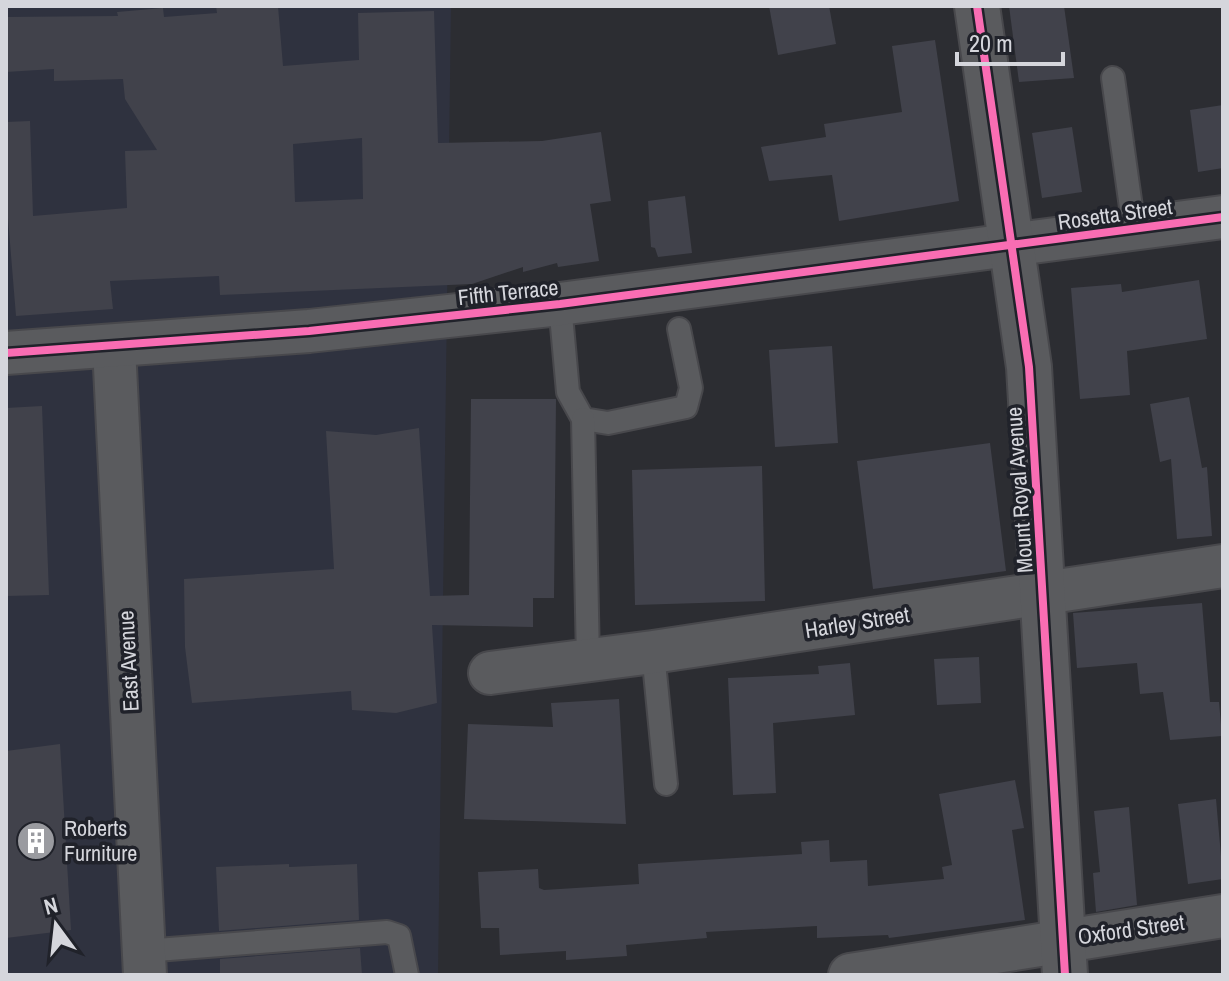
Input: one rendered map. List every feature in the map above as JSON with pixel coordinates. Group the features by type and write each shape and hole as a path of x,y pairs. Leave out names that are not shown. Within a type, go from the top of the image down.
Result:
{"street":[{"name":"Mount Royal Avenue","path":"977,6 1029,367 1064,957"},
{"name":"Rosetta Street","path":"1012,246 1223,217"},
{"name":"Fifth Terrace","path":"6,353 114,347 560,304 1012,246"},
{"name":"East Avenue","path":"114,347 144,963"},
{"name":"Harley Street","path":"490,673 653,652 1044,590 1223,566"},
{"name":"Oxford Street","path":"850,975 1064,957 1223,916"}],"lane":[{"path":"1113,78 1134,229"},
{"path":"560,304 568,392 583,419 588,660"},
{"path":"583,419 608,423 686,407 691,388 679,329"},
{"path":"653,652 666,784"},
{"path":"144,963 387,932 399,936 407,975"}],"shaded area":[{"path":"6,6 451,6 438,975 6,975"}],"building":[{"path":"216,6 278,6 283,66 359,60 358,13 434,11 438,143 542,141 601,132 611,201 590,204 599,261 558,267 557,263 523,272 523,267 472,284 220,295 219,276 110,281 113,309 16,316 6,194 6,122 30,121 33,216 127,208 125,151 157,150 125,99 123,79 54,81 54,69 6,72 6,17 118,16 117,12 163,8 164,17 217,13","holes":["362,138 363,199 295,202 293,144"]},
{"path":"769,6 829,6 836,44 778,55"},
{"path":"1009,6 1064,6 1074,78 1019,82"},
{"path":"935,40 959,201 839,221 832,175 769,181 761,147 826,137 824,124 902,112 892,46"},
{"path":"1223,105 1223,168 1198,172 1190,110"},
{"path":"1072,127 1082,192 1042,198 1032,133"},
{"path":"685,196 692,253 658,257 655,248 651,247 648,201"},
{"path":"1199,280 1207,339 1127,351 1130,395 1080,399 1071,288 1121,284 1122,292"},
{"path":"832,346 838,443 775,447 769,350"},
{"path":"1189,397 1202,468 1207,467 1212,536 1177,539 1171,459 1160,462 1150,404"},
{"path":"471,399 556,399 554,598 533,598 533,627 432,625 437,703 396,713 352,710 351,691 192,703 185,647 184,579 334,569 326,431 376,435 419,428 430,596 469,595"},
{"path":"42,406 49,595 6,596 6,408"},
{"path":"990,443 1006,571 873,589 857,461"},
{"path":"762,466 765,601 635,605 632,470"},
{"path":"1202,603 1210,702 1219,702 1222,736 1170,740 1163,692 1140,694 1137,663 1077,668 1073,613"},
{"path":"979,657 981,703 937,705 934,659"},
{"path":"850,663 855,715 773,723 776,793 733,795 728,678 819,674 818,666"},
{"path":"619,699 626,824 464,819 468,724 553,727 551,703"},
{"name":"Roberts Furniture","path":"60,744 71,930 6,938 6,751"},
{"path":"1015,780 1024,828 1012,830 1025,920 889,938 888,935 817,938 817,926 706,932 707,938 626,945 627,956 566,960 566,951 500,955 499,928 481,928 478,872 538,869 539,888 544,890 639,884 638,864 802,854 801,842 829,840 830,862 867,860 868,886 944,879 942,867 952,865 939,794"},
{"path":"1216,799 1223,879 1188,884 1178,804"},
{"path":"1129,807 1137,905 1096,912 1093,873 1100,872 1094,811"},
{"path":"289,864 289,867 357,864 359,920 219,931 216,867"},
{"path":"360,948 362,975 220,975 220,959"}],"cycle path":[{"path":"977,6 1029,367 1065,975"},
{"path":"6,353 309,331 560,304 1223,217"}],"place":[{"name":"Roberts Furniture","path":"36,841"}]}
